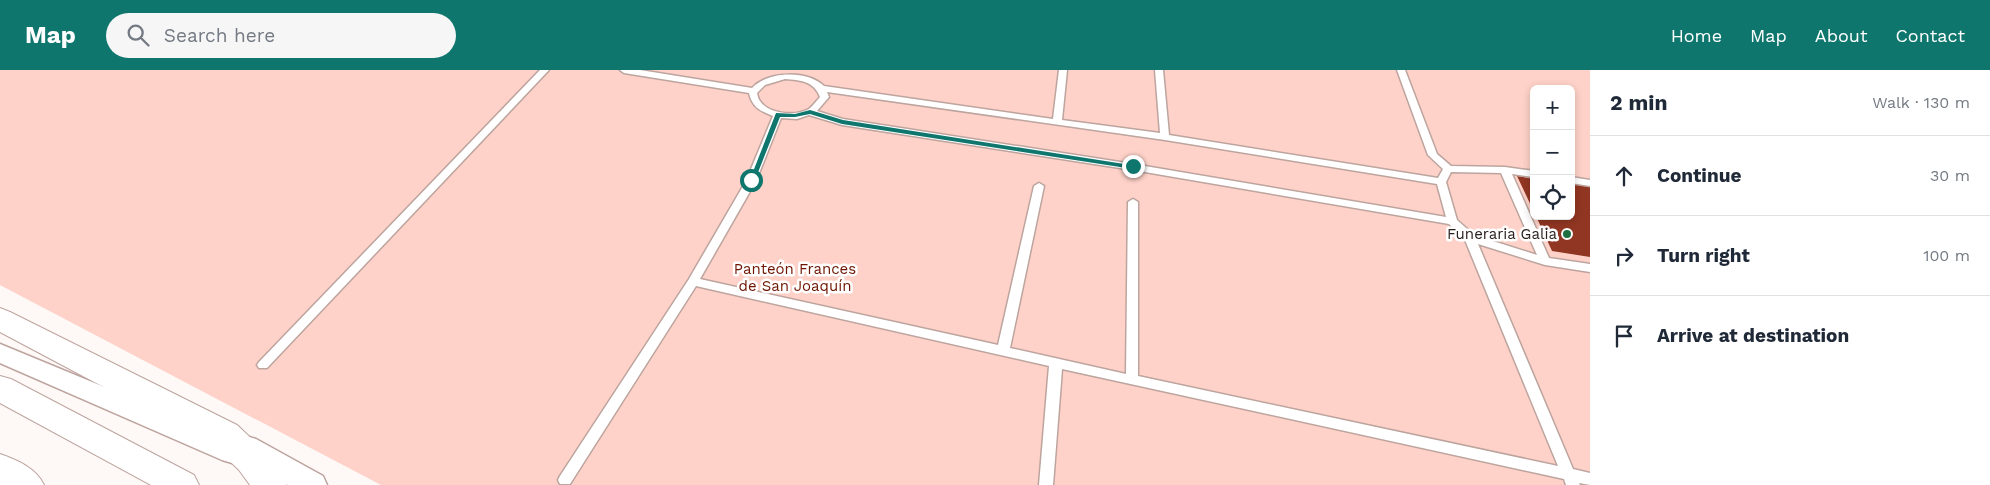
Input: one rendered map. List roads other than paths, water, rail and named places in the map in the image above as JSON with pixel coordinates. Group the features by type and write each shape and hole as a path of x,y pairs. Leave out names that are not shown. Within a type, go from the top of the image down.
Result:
{"highway":[{"path":"0,318 224,435 251,460 270,485"},
{"path":"0,388 182,485"},
{"path":"0,468 27,485"}],"street":[{"path":"0,353 251,460"},
{"path":"224,435 313,485"}],"lane":[{"path":"263,365 545,70"},
{"path":"624,70 753,91"},
{"path":"1057,122 1063,70"},
{"path":"1159,70 1164,137"},
{"path":"1400,70 1433,155 1448,169 1505,170 1530,173"},
{"path":"823,88 825,97 821,105 810,112 795,116 778,115 765,111 756,105 752,98 753,91 760,84 770,79 800,73 823,88 1164,137 1440,182"},
{"path":"810,112 842,122 1133,166 1452,221"},
{"path":"565,480 692,281 751,180 778,115"},
{"path":"1448,169 1440,182 1452,221 1470,238 1572,480"},
{"path":"1505,170 1545,261"},
{"path":"1575,181 1590,183"},
{"path":"1003,350 1039,186"},
{"path":"1132,380 1133,202"},
{"path":"1470,238 1545,261 1590,268"},
{"path":"692,281 1572,480 1590,479"},
{"path":"1046,485 1056,362"}],"place":[{"name":"Funeraria Galia","path":"1567,234"}],"park label":[{"name":"Panteón Frances de San Joaquín","path":"795,278"}]}
